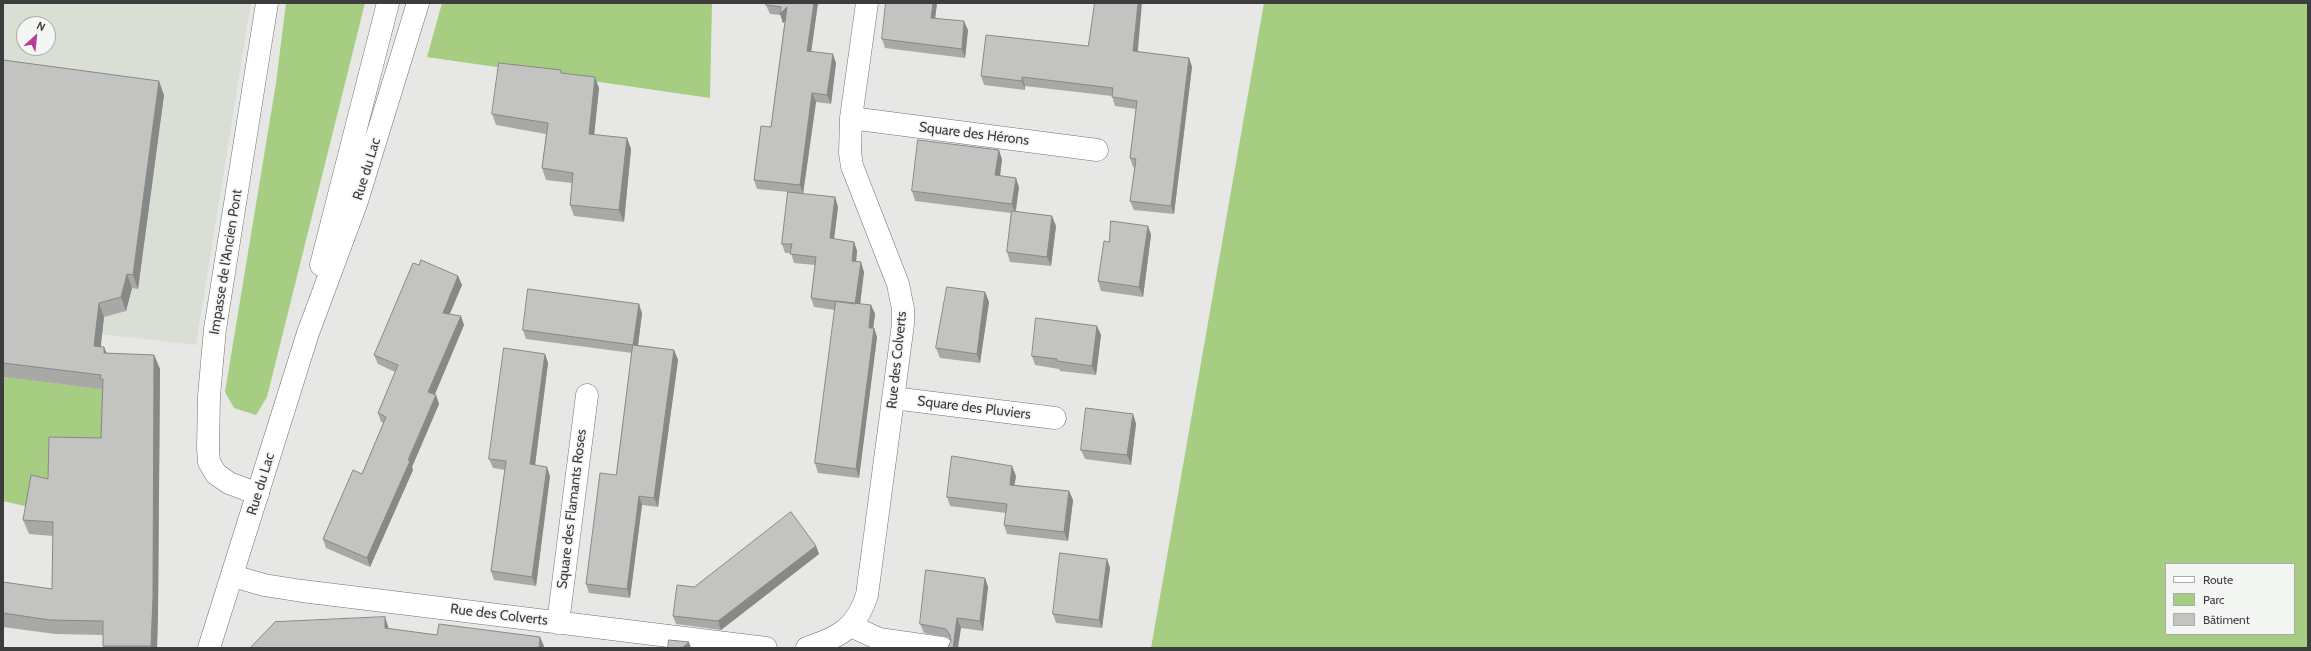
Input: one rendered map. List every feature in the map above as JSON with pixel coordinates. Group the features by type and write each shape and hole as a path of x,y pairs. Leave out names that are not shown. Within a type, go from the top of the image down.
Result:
{"street":[{"name":"Impasse de l'Ancien Pont","path":"258,494 229,483 216,474 209,462 208,440 215,329 267,3"},
{"name":"Rue du Lac","path":"308,333 334,212 388,3"},
{"name":"Rue du Lac","path":"212,644 308,333 354,210 418,3"},
{"name":"Rue des Colverts","path":"807,648 836,636 851,626 860,613 867,595 903,324 902,296 852,166 850,153 852,118 867,3"},
{"name":"Square des Hérons","path":"852,118 1097,150"},
{"name":"Square des Flamants Roses","path":"558,623 586,395"},
{"name":"Square des Pluviers","path":"893,398 1055,418"},
{"name":"Rue des Colverts","path":"233,576 264,586 766,648"},
{"path":"851,626 879,639 942,648"}],"shaded area":[{"path":"3,3 251,3 196,345 3,323"}],"green space":[{"path":"286,3 365,3 267,397 256,415 234,408 225,392 276,83"},
{"path":"442,3 712,3 710,98 427,57"},
{"path":"1264,3 2308,3 2308,648 1151,648"},
{"path":"3,377 106,389 106,433 53,493 33,508 3,501"}],"building":[{"path":"767,3 814,3 807,51 833,54 827,95 812,93 800,185 754,180 761,126 771,127 787,7 780,14 781,7 766,5"},
{"path":"886,3 933,3 931,18 964,21 962,49 882,39"},
{"path":"1095,3 1138,3 1133,51 1189,58 1171,206 1130,201 1136,159 1130,158 1137,101 1112,97 1113,88 1022,77 1022,81 981,76 986,35 1088,46"},
{"path":"3,60 159,81 133,275 127,274 121,297 99,303 94,346 104,347 104,353 154,355 153,598 151,646 103,646 103,621 50,620 3,613 3,582 52,589 53,522 23,520 31,475 48,479 49,437 101,438 103,379 100,379 101,375 3,363"},
{"path":"499,63 561,70 561,73 595,77 589,134 627,138 619,210 570,205 573,173 542,168 548,123 492,114"},
{"path":"918,140 999,150 995,175 1016,178 1012,204 912,191"},
{"path":"788,192 835,197 830,238 854,242 852,261 861,262 855,304 811,298 816,257 790,254 792,244 782,244"},
{"path":"1012,211 1052,216 1047,257 1007,252"},
{"path":"1111,221 1148,226 1139,287 1098,281 1104,241 1109,242"},
{"path":"421,260 458,276 443,313 461,316 428,392 436,395 408,460 410,461 367,558 323,539 353,470 362,474 386,417 378,413 398,365 374,355 413,263 419,265"},
{"path":"947,287 985,292 977,354 936,348"},
{"path":"528,289 639,304 633,345 523,330"},
{"path":"836,301 871,305 869,328 874,328 856,469 815,463"},
{"path":"1036,318 1097,326 1092,366 1032,356"},
{"path":"633,345 674,350 654,498 639,496 627,589 586,584 600,473 616,475"},
{"path":"504,348 545,354 530,464 547,467 532,577 491,571 506,461 489,459"},
{"path":"1086,408 1133,414 1127,455 1081,450"},
{"path":"952,456 1012,466 1010,485 1069,491 1064,532 1004,525 1007,504 947,497"},
{"path":"791,512 816,546 718,621 673,616 677,585 694,587"},
{"path":"1060,553 1107,559 1099,620 1053,614"},
{"path":"926,570 985,578 980,621 957,618 953,648 947,648 951,641 950,635 946,629 920,624"},
{"path":"385,617 385,628 437,635 439,624 540,637 539,648 250,648 275,622"},
{"path":"669,640 689,642 682,648 668,648"}]}
